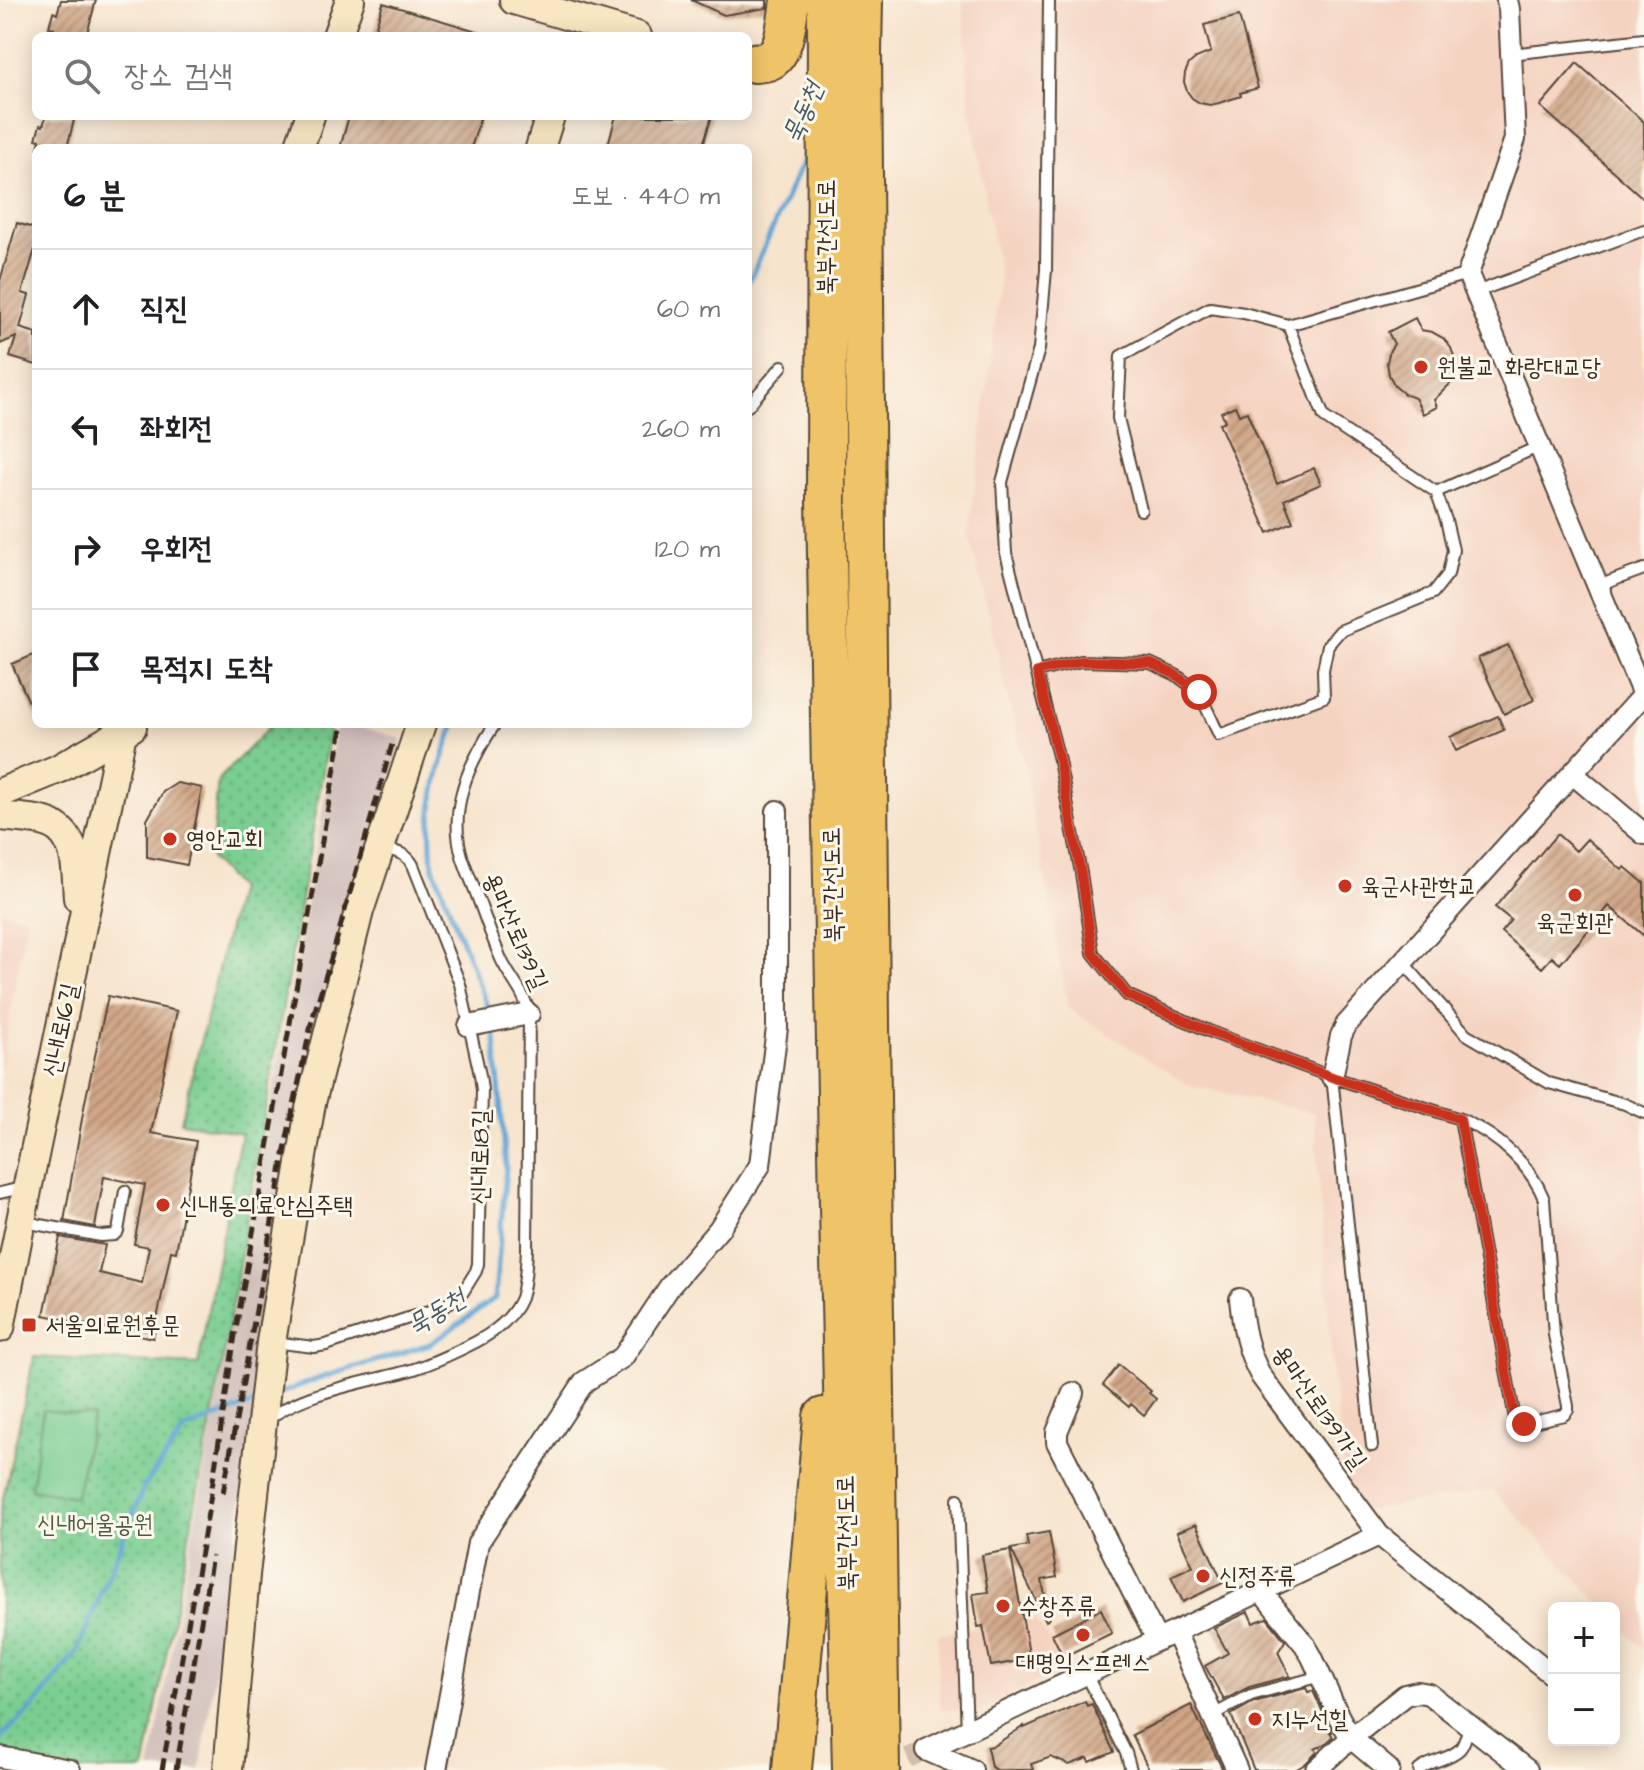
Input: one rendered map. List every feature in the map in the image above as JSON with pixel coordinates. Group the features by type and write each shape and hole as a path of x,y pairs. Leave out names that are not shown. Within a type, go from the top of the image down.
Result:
{"highway":[{"path":"752,62 767,61 776,55 790,0"},
{"name":"북부간선도로","path":"827,0 826,533 852,1770"},
{"name":"북부간선도로","path":"863,0 870,1008 880,1770"},
{"path":"792,1770 840,1259"},
{"path":"879,1683 914,1760"}],"street":[{"path":"338,32 350,0"},
{"path":"514,0 624,32"},
{"path":"1332,1077 1346,1025 1644,696 1472,283 1515,139 1507,0"},
{"path":"300,144 309,120"},
{"path":"541,144 549,120"},
{"path":"0,793 58,769 126,728"},
{"name":"신내로16길","path":"0,1328 17,1226 14,1190 80,933 128,728"},
{"path":"228,1770 271,1342 311,1103 359,911 420,728"},
{"path":"1573,774 1644,834"},
{"path":"436,1770 478,1543 584,1382 623,1357 670,1286 719,1229 760,1165 777,1028 777,811"},
{"path":"0,816 48,823 66,837 75,859 80,933"},
{"path":"469,1026 529,1014"},
{"name":"용마산로139가길","path":"1240,1299 1244,1333 1261,1376 1379,1535 1552,1674"},
{"path":"1073,1393 1057,1432 1057,1442 1213,1715 1237,1770"},
{"path":"914,1760 967,1731 1379,1535"},
{"path":"1261,1591 1305,1645 1351,1738 1389,1770"},
{"path":"1316,1770 1405,1695 1418,1692 1429,1694 1527,1770"},
{"path":"0,1757 70,1770"},
{"path":"914,1760 972,1770"}],"lane":[{"path":"1049,0 1046,270 1039,349 1002,482 1006,553 1058,756 1093,953 1127,995 1216,1034 1332,1077 1460,1119 1502,1143 1528,1170 1544,1199 1554,1335 1568,1406 1564,1415 1524,1424 1519,1424 1515,1419 1460,1119"},
{"path":"1511,54 1644,39"},
{"path":"1141,510 1118,418 1121,356 1210,308 1288,325 1472,283 1644,230"},
{"path":"1037,672 1081,661 1150,663 1176,675 1199,692 1219,735 1324,697 1323,670 1328,645 1340,631 1433,593 1448,574 1453,550 1436,492 1324,417 1288,325"},
{"path":"752,401 782,366"},
{"path":"1436,492 1540,446"},
{"path":"1598,586 1644,569"},
{"name":"용마산로139길","path":"261,1427 272,1417 302,1401 415,1369 445,1357 493,1331 519,1301 525,1279 527,1249 529,1014 524,998 502,959 457,836 457,817 465,777 492,728"},
{"name":"신내로18길","path":"271,1342 314,1347 326,1345 445,1306 463,1292 478,1264 482,1090 460,984 409,857 380,847"},
{"path":"1403,962 1466,1034 1549,1083 1625,1104 1644,1113"},
{"path":"1332,1077 1372,1446"},
{"path":"17,1226 114,1235 118,1231 125,1191"},
{"path":"958,1499 967,1731"},
{"path":"1086,1674 1126,1753 1131,1770"},
{"path":"1213,1715 1251,1695 1321,1676"},
{"path":"1419,1770 1460,1749 1469,1725"}],"shaded area":[{"name":"육군사관학교","path":"963,0 1644,0 1644,1650 1620,1624 1620,1602 1598,1602 1493,1490 1349,1513 1332,1367 1314,1113 1188,1085 1068,1008 1024,764 969,533 1000,280 969,101"},
{"path":"336,728 365,728 402,739 289,1191 200,1770 150,1770"},
{"path":"0,910 27,918 0,1075"},
{"path":"1035,1620 1070,1663 981,1711 939,1710 938,1634"}],"green space":[{"name":"신내어울공원","path":"268,728 330,728 221,1370 144,1770 0,1770 0,1512 34,1357 198,1365 241,1133 181,1122 238,888 211,859 218,780"},
{"path":"43,1410 93,1416 76,1497 31,1489"}],"building":[{"path":"61,0 96,0 88,32 52,32 54,28 49,27 53,12 57,14"},
{"path":"691,0 767,0 767,8 724,15"},
{"path":"383,3 480,32 374,32"},
{"path":"1239,16 1258,88 1219,103 1200,103 1192,98 1184,82 1189,64 1211,52 1204,25"},
{"path":"1577,63 1644,122 1644,199 1540,106"},
{"path":"45,120 74,120 68,144 39,144 40,140 36,139 40,125 43,126"},
{"path":"348,120 480,120 472,144 341,144"},
{"path":"615,120 711,120 703,144 608,144"},
{"path":"17,223 32,228 32,259 22,293 29,295 20,328 32,332 32,364 10,357 16,337 0,344 0,281"},
{"name":"원불교 화랑대교당","path":"1415,318 1421,330 1443,338 1455,360 1455,372 1450,384 1434,400 1437,407 1423,414 1415,398 1395,386 1387,362 1394,344 1388,332"},
{"path":"1235,406 1239,415 1247,412 1277,484 1314,468 1321,484 1284,500 1293,522 1268,533 1219,424 1225,421 1221,412"},
{"path":"1508,645 1534,700 1504,714 1478,658"},
{"path":"32,656 32,709 12,664"},
{"path":"1498,716 1504,730 1456,751 1450,737"},
{"name":"영안교회","path":"177,783 202,788 187,865 147,857 147,820 163,792"},
{"name":"육군회관","path":"1557,834 1576,851 1587,839 1622,870 1625,867 1644,883 1644,936 1609,906 1560,964 1552,957 1542,968 1501,932 1511,920 1495,907"},
{"path":"108,996 177,1011 151,1133 196,1141 176,1252 171,1251 153,1338 44,1315 60,1237 105,1245 99,1273 142,1283 149,1247 134,1244 145,1185 104,1177 95,1227 64,1221"},
{"path":"1119,1365 1151,1391 1149,1393 1156,1399 1144,1415 1131,1404 1129,1407 1103,1385"},
{"path":"1196,1524 1223,1583 1183,1602 1171,1576 1193,1566 1177,1532"},
{"path":"1049,1532 1057,1577 1042,1580 1049,1619 1046,1621 1011,1549 1028,1546 1026,1536"},
{"path":"1010,1550 1030,1659 991,1666 983,1626 978,1627 973,1594 988,1592 982,1555"},
{"path":"1101,1609 1112,1633 1063,1657 1052,1634"},
{"path":"1248,1612 1253,1623 1267,1618 1285,1641 1278,1652 1290,1676 1249,1687 1224,1700 1205,1666 1228,1653 1214,1628"},
{"path":"1306,1688 1308,1692 1313,1691 1333,1737 1315,1749 1317,1752 1295,1770 1254,1770 1231,1715 1254,1702"},
{"path":"1085,1701 1087,1706 1092,1704 1114,1752 1090,1762 1088,1758 1069,1765 1051,1757 1031,1764 1033,1770 997,1770 991,1767 987,1747 1024,1726"},
{"path":"1191,1705 1223,1770 1149,1770 1132,1735"}],"waterway":[{"name":"묵동천","path":"752,275 809,146"},
{"name":"묵동천","path":"454,728 434,794 431,829 433,866 492,1018"},
{"name":"묵동천","path":"276,1395 430,1344 495,1298 506,1167 494,1027"},
{"name":"묵동천","path":"0,1742 2,1736 32,1709 78,1650 144,1487 185,1429 255,1403"}],"tunnel":[{"path":"880,1770 926,1750"}],"railway":[{"path":"162,1770 342,728"},
{"path":"223,1493 288,1133 312,1020 393,741"},
{"path":"176,1770 212,1556"}],"place":[{"name":"원불교 화랑대교당","path":"1421,367"},
{"name":"영안교회","path":"170,839"},
{"name":"육군사관학교","path":"1345,886"},
{"name":"육군회관","path":"1575,895"},
{"name":"신내동의료안심주택","path":"163,1205"},
{"name":"서울의료원후문","path":"29,1325"},
{"name":"신정주류","path":"1203,1576"},
{"name":"수창주류","path":"1003,1606"},
{"name":"대명익스프레스","path":"1083,1635"},
{"name":"지누선힐","path":"1255,1719"}],"route":[{"path":"1199,692 1176,675 1150,663 1081,661 1037,672 1058,756 1093,953 1127,995 1216,1034 1332,1077 1460,1119 1515,1419 1519,1424 1524,1424"}]}
